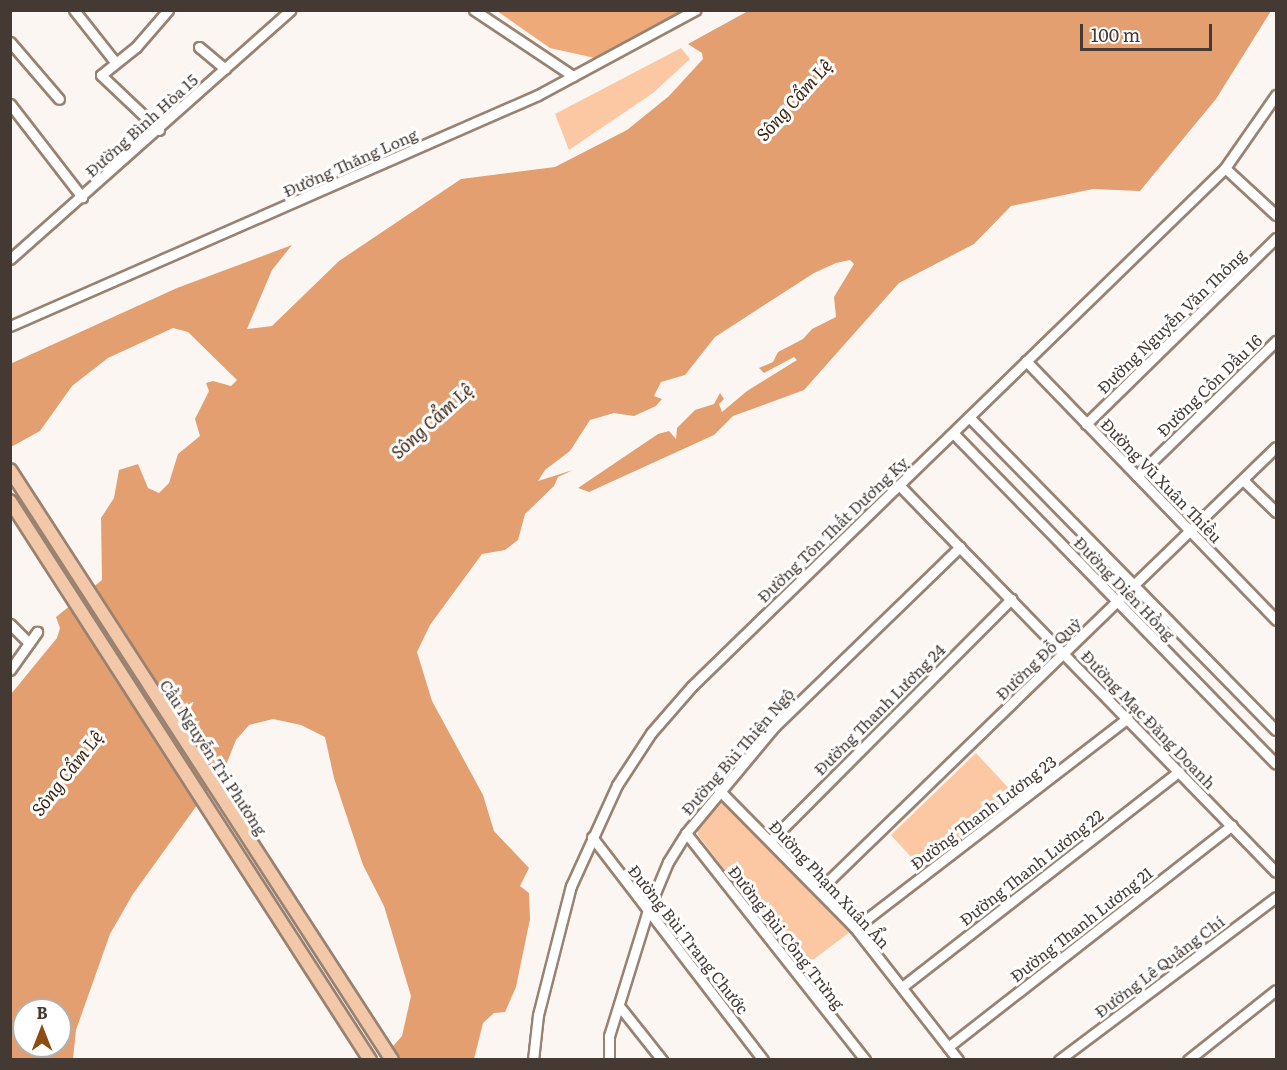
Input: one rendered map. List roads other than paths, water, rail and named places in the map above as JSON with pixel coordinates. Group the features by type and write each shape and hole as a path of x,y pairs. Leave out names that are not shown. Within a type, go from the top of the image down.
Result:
{"main road":[{"name":"Cầu Nguyễn Tri Phương","path":"10,470 392,1059"},
{"name":"Cầu Nguyễn Tri Phương","path":"10,501 370,1059"}],"street":[{"path":"74,10 115,62"},
{"path":"159,129 102,76 103,71 141,42 168,10"},
{"name":"Đường Bình Hòa 15","path":"10,259 159,129 290,10"},
{"path":"474,10 573,76"},
{"name":"Đường Thăng Long","path":"10,326 297,203 573,76 696,10"},
{"path":"10,42 59,99"},
{"path":"199,47 225,69"},
{"name":"Đường Tôn Thất Dương Kỵ","path":"533,1059 538,1015 571,886 617,785 657,725 692,686 1225,168 1276,95"},
{"path":"10,104 82,197"},
{"path":"1225,168 1276,215"},
{"name":"Đường Nguyễn Văn Thông","path":"1086,424 1276,238"},
{"name":"Đường Cồn Dầu 16","path":"1137,476 1276,341"},
{"name":"Đường Vũ Xuân Thiều","path":"1026,361 1276,620"},
{"name":"Đường Diên Hồng","path":"969,417 1276,730"},
{"name":"Đường Diên Hồng","path":"953,433 1276,764"},
{"name":"Đường Đỗ Quỳ","path":"819,890 1276,447"},
{"path":"1243,480 1276,512"},
{"name":"Đường Mạc Đăng Doanh","path":"899,485 1276,872"},
{"name":"Đường Bùi Thiện Ngộ","path":"609,1059 609,1036 620,1007 648,910 668,862 686,833 719,790 844,656 960,547"},
{"name":"Đường Thanh Lương 24","path":"770,841 1011,599"},
{"path":"10,624 29,643"},
{"path":"10,670 37,632"},
{"name":"Đường Thanh Lương 23","path":"855,928 1128,718"},
{"name":"Đường Thanh Lương 22","path":"902,987 1179,771"},
{"name":"Đường Phạm Xuân Ẩn","path":"719,790 855,928 958,1059"},
{"name":"Đường Thanh Lương 21","path":"948,1047 1232,825"},
{"name":"Đường Bùi Công Trừng","path":"686,833 865,1059"},
{"name":"Đường Bùi Trang Chước","path":"592,837 763,1059"},
{"name":"Đường Lê Quảng Chí","path":"1059,1059 1276,897"},
{"path":"1188,1059 1276,990"},
{"path":"620,1007 662,1059"}],"water":[{"name":"Sông Cẩm Lệ","path":"748,11 1271,11 1216,99 1140,191 1093,189 1011,206 974,244 899,283 804,390 733,416 714,435 589,492 578,488 658,434 669,431 676,439 677,428 695,410 714,404 720,393 724,399 719,404 722,412 747,391 797,360 794,357 764,373 759,368 773,362 778,352 803,339 812,329 836,317 834,297 854,264 850,260 836,263 814,273 715,337 685,375 661,382 654,396 662,399 656,406 634,416 614,413 590,420 570,451 545,470 538,481 573,470 558,477 554,486 525,514 518,540 505,550 482,554 430,625 417,652 432,701 483,795 494,831 529,868 520,886 529,893 530,919 516,987 505,1012 494,1013 483,1023 474,1059 382,1059 402,1036 411,996 384,906 363,865 334,778 325,737 301,725 273,719 249,725 236,740 226,765 133,894 110,934 76,1030 73,1059 11,1059 11,694 57,638 60,628 56,617 102,580 101,518 114,498 119,470 138,464 148,488 159,493 169,483 178,454 200,436 195,419 209,391 206,383 213,381 231,386 237,380 188,332 173,328 108,358 72,386 40,431 11,447 10,364 177,288 292,245 272,270 247,329 272,326 339,261 461,179 555,167 627,130 669,96 703,59 702,53 688,44"}]}
